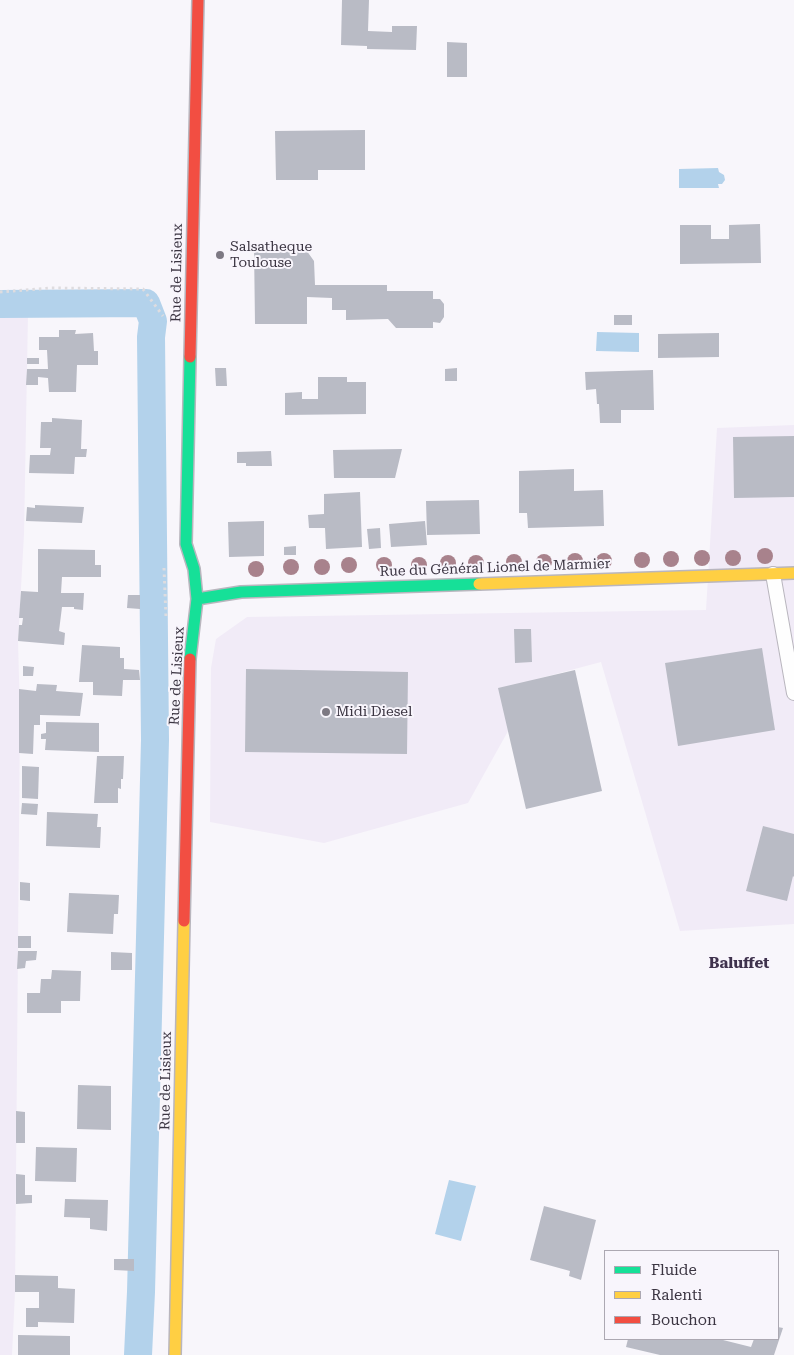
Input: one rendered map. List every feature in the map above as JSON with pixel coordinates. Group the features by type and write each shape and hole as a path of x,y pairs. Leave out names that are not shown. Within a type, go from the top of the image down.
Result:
{"street":[{"name":"Rue de Lisieux","path":"175,1355 190,663 197,599 194,569 186,544 198,0"},
{"name":"Rue du Général Lionel de Marmier","path":"197,599 241,592 794,573"}],"lane":[{"path":"773,574 794,693"}],"path":[{"path":"0,292 50,288 143,289 168,323"}],"shaded area":[{"path":"28,314 24,534 18,641 20,714 15,1292 12,1355 0,1355 0,315"},
{"path":"794,425 794,924 680,931 601,662 537,679 468,803 324,843 210,822 211,668 216,639 247,617 706,610 717,428"}],"water":[{"path":"718,168 719,172 724,175 725,180 722,184 718,184 719,188 679,188 679,169"},
{"path":"597,332 639,333 639,352 596,351"},
{"path":"449,1180 476,1186 461,1241 435,1234"}],"building":[{"path":"342,0 369,0 368,31 392,32 392,26 417,26 416,50 367,49 367,46 341,45"},
{"path":"447,42 467,43 467,77 447,77"},
{"path":"365,130 365,170 318,170 318,180 276,180 275,131"},
{"path":"760,224 761,263 680,264 680,225 711,225 711,239 729,239 729,225"},
{"path":"254,247 304,247 314,261 315,285 387,285 387,291 433,291 433,299 440,299 444,304 444,317 440,323 433,322 433,328 396,328 388,319 346,320 346,310 332,310 332,298 307,297 307,324 255,324"},
{"path":"614,315 632,315 632,325 614,325"},
{"path":"59,330 76,330 75,334 93,333 94,351 98,351 98,365 77,365 76,392 49,392 48,378 38,377 38,385 26,385 27,369 48,369 47,350 39,350 39,337 59,337"},
{"path":"719,333 719,357 658,358 658,334"},
{"path":"27,358 39,358 39,364 27,364"},
{"path":"215,368 226,368 227,386 216,386"},
{"path":"457,368 457,381 445,381 445,369"},
{"path":"653,370 654,410 621,410 621,423 600,423 596,389 586,390 585,372"},
{"path":"318,377 347,377 347,382 366,382 366,414 285,415 285,393 302,392 302,399 318,399"},
{"path":"52,418 82,420 81,449 87,449 86,457 75,457 74,474 29,473 30,455 50,455 51,448 40,448 41,422 52,422"},
{"path":"794,436 794,497 734,498 733,437"},
{"path":"402,449 395,478 334,478 333,450"},
{"path":"271,451 272,466 246,466 246,463 237,463 237,452"},
{"path":"574,469 574,491 603,490 604,526 528,528 527,513 519,513 519,471"},
{"path":"360,492 362,547 326,549 325,528 309,528 308,515 324,514 324,494"},
{"path":"479,500 480,534 427,535 426,501"},
{"path":"35,505 84,507 82,523 26,521 27,507 35,508"},
{"path":"264,521 264,556 229,557 228,522"},
{"path":"425,521 427,545 391,547 389,524"},
{"path":"380,528 381,548 369,549 367,529"},
{"path":"296,546 296,555 284,555 284,547"},
{"path":"38,549 95,550 95,565 101,565 101,577 62,577 61,593 84,593 83,610 74,609 74,607 62,607 59,631 65,633 64,645 18,641 19,625 22,625 23,618 19,618 21,591 38,592"},
{"path":"128,595 140,595 140,609 127,608"},
{"path":"514,629 531,629 532,662 515,663"},
{"path":"82,645 120,647 120,658 124,658 124,669 139,670 140,680 123,680 122,696 93,695 93,682 79,682"},
{"path":"762,648 775,730 678,746 665,663"},
{"path":"23,666 34,667 33,676 23,676"},
{"name":"Midi Diesel","path":"246,669 408,672 407,754 245,752"},
{"path":"575,670 602,791 526,809 498,688"},
{"path":"37,684 57,685 56,691 83,693 80,716 40,715 40,725 34,725 33,754 19,753 19,689 36,691"},
{"path":"46,722 99,723 99,752 45,750 46,739 41,739 41,734 46,733"},
{"path":"97,756 124,756 123,779 121,779 121,789 118,788 118,803 94,803"},
{"path":"22,766 39,767 38,799 22,798"},
{"path":"22,803 38,804 37,815 21,814"},
{"path":"47,812 98,814 97,827 101,827 100,848 46,846"},
{"path":"763,826 794,834 794,877 787,901 746,891"},
{"path":"20,882 30,883 30,901 20,900"},
{"path":"69,893 119,895 118,914 114,914 113,934 67,932"},
{"path":"18,936 31,936 31,948 18,948"},
{"path":"18,951 37,951 36,960 26,961 25,968 17,969"},
{"path":"111,952 132,953 132,970 111,970"},
{"path":"52,970 81,971 80,1001 61,1001 61,1013 27,1013 27,993 40,993 41,979 51,979"},
{"path":"78,1085 111,1086 111,1130 77,1129"},
{"path":"16,1111 25,1112 25,1143 16,1143"},
{"path":"36,1147 77,1148 76,1182 35,1181"},
{"path":"16,1174 25,1175 25,1195 32,1195 32,1203 16,1204"},
{"path":"65,1199 108,1200 107,1231 90,1229 90,1218 64,1217"},
{"path":"544,1206 596,1220 581,1280 569,1276 570,1271 530,1260"},
{"path":"114,1259 134,1259 134,1271 114,1270"},
{"path":"15,1275 58,1276 58,1288 75,1289 74,1323 38,1322 38,1327 26,1327 26,1308 39,1308 39,1292 15,1292"},
{"path":"779,1327 783,1328 779,1340"},
{"path":"18,1335 70,1336 70,1355 18,1355"},
{"path":"628,1340 723,1340 751,1347 754,1340 779,1340 774,1355 660,1355 626,1347"}],"waterway":[{"path":"0,304 146,303 153,321 151,337 155,740 138,1355"}],"traffic: fast":[{"path":"190,357 186,544 194,569 197,599 190,659"},
{"path":"197,599 241,592 479,584"}],"traffic: slow":[{"path":"479,584 794,573"},
{"path":"175,1355 184,921"}],"traffic: jam":[{"path":"190,357 198,0"},
{"path":"184,921 190,659"}],"place":[{"name":"Salsatheque Toulouse","path":"220,255"},
{"name":"Midi Diesel","path":"326,712"}],"district":[{"name":"Baluffet","path":"739,964"}]}
